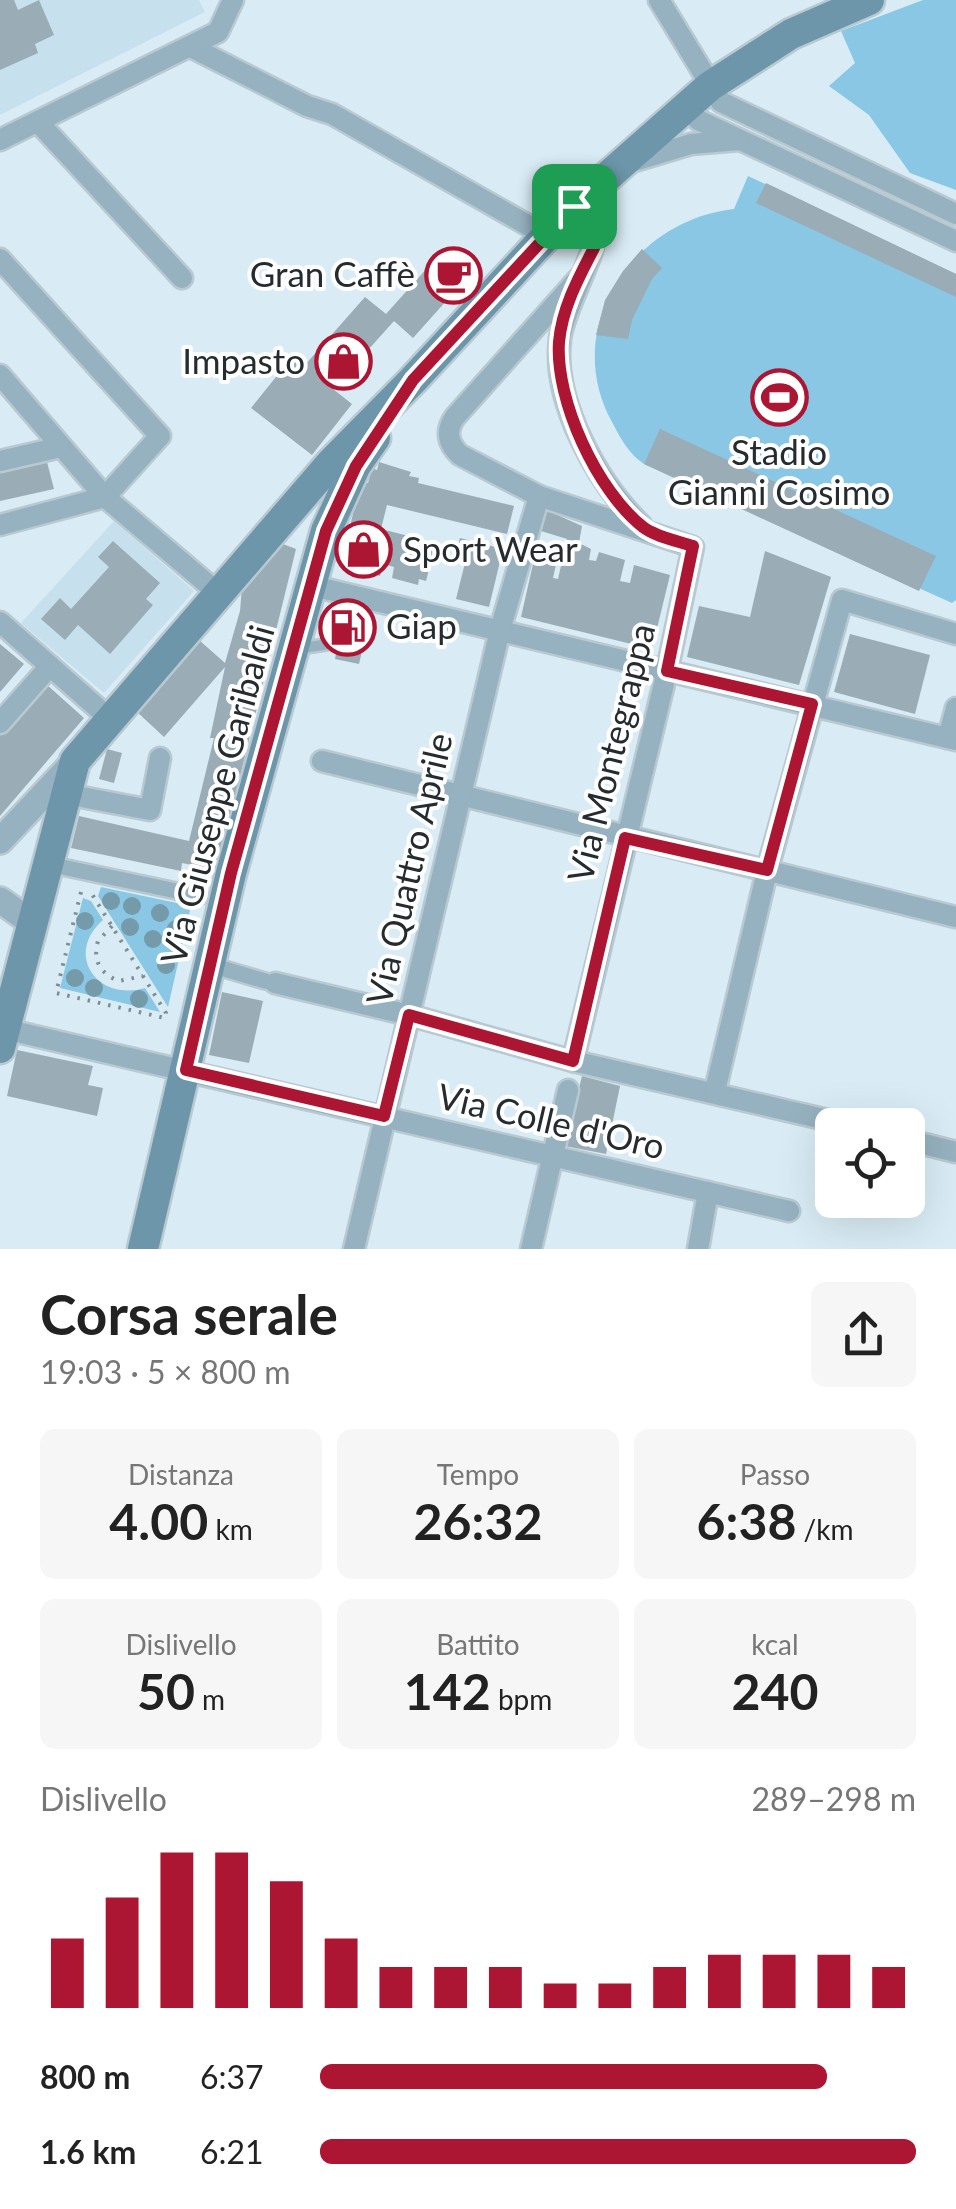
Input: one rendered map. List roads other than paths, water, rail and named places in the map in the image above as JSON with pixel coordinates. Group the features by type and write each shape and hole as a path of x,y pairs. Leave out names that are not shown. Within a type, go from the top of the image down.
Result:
{"main road":[{"path":"2,1035 74,761 331,463 574,206 710,86 791,34 869,0"},
{"name":"Via Giuseppe Garibaldi","path":"144,1249 231,873 295,650 328,590 326,531 356,466 413,380"},
{"path":"294,506 326,531"}],"street":[{"path":"0,140 218,32 233,0"},
{"path":"658,0 721,102 956,214"},
{"path":"191,47 307,106 332,114 545,235"},
{"path":"752,58 736,86 740,101 755,120"},
{"path":"685,106 698,120 956,241"},
{"path":"38,122 182,278"},
{"path":"615,168 691,144 742,140"},
{"path":"574,206 586,218 594,248 564,312 559,344 562,376 570,409 604,484 618,504 646,530"},
{"path":"0,259 160,436 106,497 0,526"},
{"path":"579,278 456,417 449,440 460,455 538,501 646,530"},
{"path":"0,376 10,401 62,447 106,497 218,593"},
{"path":"0,461 62,447"},
{"name":"Via Quattro Aprile","path":"354,1249 500,630 538,501"},
{"name":"Via Montegrappa","path":"573,1061 667,671 693,546 646,530"},
{"path":"328,590 952,739 956,708"},
{"path":"714,1092 767,870 842,600 956,634"},
{"path":"6,627 110,719"},
{"path":"0,723 50,666"},
{"path":"66,794 150,810 160,758"},
{"path":"0,840 74,761"},
{"path":"322,761 956,917"},
{"path":"50,854 200,896"},
{"path":"0,900 32,923"},
{"path":"211,965 573,1061 815,1117"},
{"name":"Via Colle d'Oro","path":"2,1035 186,1070 789,1211"},
{"path":"531,1249 568,1090"},
{"path":"925,1144 956,1152"},
{"path":"698,1249 708,1192"}],"place":[{"name":"Gran Caffè","path":"454,275"},
{"name":"Impasto","path":"344,362"},
{"name":"Stadio Gianni Cosimo","path":"779,397"},
{"name":"Sport Wear","path":"364,550"},
{"name":"Giap","path":"347,627"}]}
